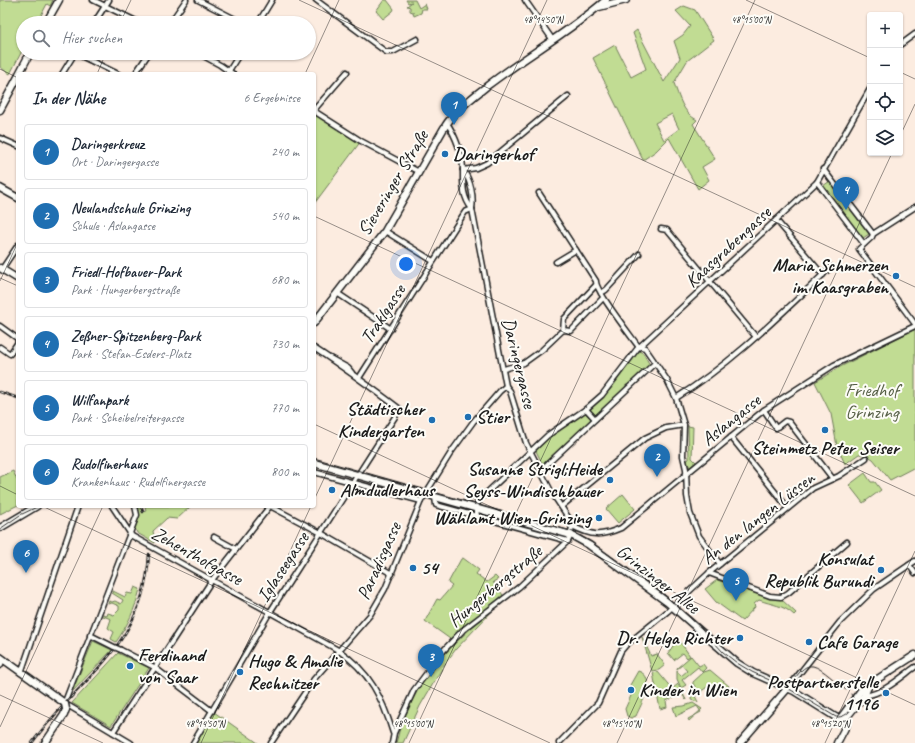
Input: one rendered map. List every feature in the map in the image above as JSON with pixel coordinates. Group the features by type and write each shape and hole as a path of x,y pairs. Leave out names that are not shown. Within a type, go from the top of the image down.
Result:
{"street":[{"path":"50,16 59,0"},
{"path":"93,0 126,16"},
{"path":"99,16 109,0"},
{"path":"175,16 186,0"},
{"path":"198,0 229,16"},
{"path":"262,16 272,0"},
{"path":"316,0 389,53 418,39"},
{"path":"525,0 552,39"},
{"name":"Sieveringer Straße","path":"316,320 385,231 447,123 468,101 606,0"},
{"path":"598,7 612,2 626,0"},
{"path":"903,43 915,34"},
{"path":"20,72 26,60"},
{"path":"63,72 71,60"},
{"path":"89,60 114,72"},
{"path":"136,72 144,60"},
{"path":"209,60 227,72"},
{"path":"230,72 236,60"},
{"path":"316,108 347,72"},
{"path":"0,110 16,81"},
{"name":"Kaasgrabengasse","path":"476,508 479,500 530,450 548,435 586,409 602,395 629,358 817,182 823,169 867,94"},
{"path":"463,170 476,168 487,163 568,96"},
{"path":"316,111 361,141 419,172"},
{"name":"Daringergasse","path":"447,123 459,151 463,170 462,179 466,202 472,209 504,369 506,386 510,391 526,443 540,471 562,506 572,526"},
{"path":"0,138 16,145"},
{"path":"823,169 873,234"},
{"path":"817,182 864,244"},
{"path":"0,188 16,197"},
{"path":"540,193 596,281 596,285 603,298 638,346 645,348 667,380 676,398 684,425 683,456 687,496 693,525 706,547 720,564"},
{"path":"915,207 873,234 872,237 859,249 915,325"},
{"name":"Traklgasse","path":"359,378 465,212 472,209"},
{"path":"776,220 823,275"},
{"path":"661,229 667,230 756,338"},
{"path":"385,231 433,261"},
{"path":"16,248 1,268 16,278"},
{"path":"556,262 576,250"},
{"path":"601,293 606,290 639,254"},
{"path":"676,398 718,370 756,338 831,267"},
{"path":"504,369 530,360 562,330 564,319 596,285"},
{"path":"337,293 391,329"},
{"path":"562,330 571,331 603,298"},
{"name":"Aslangasse","path":"572,526 596,535 607,534 628,523 764,410 834,365 844,362 915,325"},
{"path":"1,328 16,338"},
{"path":"0,347 10,354 16,345"},
{"path":"316,349 329,358 332,362 359,378"},
{"path":"540,471 655,363"},
{"name":"Iglaseegasse","path":"193,743 270,612 400,409 359,378"},
{"name":"Paradisgasse","path":"271,743 303,693 338,650 370,615 392,574 421,501 452,451 473,422 506,386"},
{"path":"586,409 595,419"},
{"path":"764,410 776,428 786,421 789,422 833,479"},
{"path":"562,506 645,438 666,428 684,425"},
{"path":"731,437 788,508"},
{"name":"An den langen Lüssen","path":"559,743 598,703 621,651 626,645 709,573 813,488 833,479 866,458"},
{"name":"Grinzinger Allee","path":"316,464 476,508 589,545 672,606 737,663 753,673 788,688 843,719"},
{"path":"316,472 421,501"},
{"name":"Grinzinger Allee","path":"435,496 436,505 569,538"},
{"path":"0,528 34,508"},
{"path":"20,673 77,508"},
{"name":"Zehenthofgasse","path":"113,508 130,534 338,650 360,668 378,692 394,733"},
{"path":"45,743 64,715 66,704 90,635 137,516 135,508"},
{"path":"113,732 212,580 268,508"},
{"path":"274,508 392,574"},
{"path":"476,508 477,516"},
{"path":"569,538 572,526"},
{"path":"214,537 236,549"},
{"name":"Hungerbergstraße","path":"392,743 394,733 414,690 444,650 463,630 519,588 569,538"},
{"path":"709,573 770,596 781,596 788,593 847,542"},
{"path":"740,743 788,688 840,622 874,589 915,561"},
{"path":"909,565 915,573"},
{"path":"90,635 154,667 212,711"},
{"path":"837,743 843,730 843,719 856,696 862,690 915,655"},
{"path":"1,661 66,704 131,743"},
{"path":"864,696 870,695 888,686 915,667"},
{"path":"843,719 864,696 868,687"}],"green space":[{"path":"0,0 53,0 50,6 47,4 41,16 16,16 16,60 17,60 10,74 0,67"},
{"path":"384,0 387,0 394,9 383,19 376,11"},
{"path":"406,0 415,0 419,8 425,4 427,9 422,9 421,13 414,16 413,12 410,11 410,7 407,6 412,2 408,3"},
{"path":"684,6 695,10 714,40 687,61 674,83 682,104 688,113 697,120 693,124 715,159 702,167 709,180 698,189 669,138 656,151 643,160 593,58 615,45 631,77 646,69 633,33 637,30 664,82 680,58 674,41 683,35 690,26 676,11","holes":["672,114 679,129 664,140 655,123"]},
{"path":"316,113 361,141 316,201"},
{"path":"830,181 869,234 863,238 823,186"},
{"name":"Friedhof Grinzing","path":"915,329 915,467 890,480 873,459 866,455 859,454 845,464 837,446 831,414 815,382 840,367"},
{"path":"639,351 643,353 650,365 628,385 626,385 624,390 596,415 590,410 610,390"},
{"path":"585,413 591,419 589,422 543,465 536,451 551,436"},
{"path":"688,426 693,427 692,458 696,462 690,467 686,461 689,459"},
{"path":"13,471 16,478 16,506 0,514 0,477"},
{"path":"865,473 871,482 875,482 881,490 863,503 849,485"},
{"path":"623,494 635,509 618,523 606,509"},
{"path":"137,508 141,508 142,512 146,511 145,508 189,508 177,519 167,518 153,531 155,543 137,533 134,526 139,514"},
{"path":"463,558 479,570 476,574 487,582 495,576 498,579 493,582 503,595 450,639 425,621 437,599 440,600 452,586 448,583 461,559"},
{"path":"717,580 770,598 781,599 796,613 794,615 782,607 759,600 754,604 755,607 742,621 716,602 705,589"},
{"path":"135,587 140,589 136,603 128,623 116,642 111,639 114,632 108,628 111,619 103,616 103,614 107,616 108,613 114,615 119,610 119,606 112,603 108,604 109,601 115,601 121,604 123,600 112,593 113,591 125,597 127,593 132,594"},
{"path":"499,604 456,649 444,665 420,706 403,743 396,743 403,721 423,682 465,633"},
{"path":"642,637 651,656 657,654 665,665 659,670 652,671"},
{"path":"93,641 112,650 72,692"},
{"path":"675,643 681,643 690,656 687,658 683,653 674,660 668,653"},
{"path":"118,653 149,668 111,726 72,703"},
{"path":"691,656 699,666 703,664 706,668 702,672 698,667 682,680 686,685 681,688 677,679 677,671 681,676 687,671 682,665 677,668"},
{"path":"710,670 729,686 723,692 711,692 715,689 711,684 695,696 698,702 691,700 692,692 696,687 693,682 704,672"},
{"path":"638,671 644,674 647,679 647,685 644,698 636,716 631,718 627,716 625,709 634,689 630,685"},
{"path":"658,672 672,689 678,684 686,700 682,694 666,701 667,707 660,709 653,673"},
{"path":"693,703 702,709 700,711 697,706 676,716 673,707"},
{"path":"214,712 258,743 196,743"}],"tram line":[{"path":"316,459 571,531 591,542 665,595 702,629 723,652 752,672 791,690 836,717 840,717 851,710 853,702 851,694"},
{"path":"0,529 20,515 35,508"},
{"path":"779,683 790,683 803,669 808,666 813,666 817,667 846,690"}],"railway":[{"path":"0,392 16,397"},
{"path":"142,508 143,512"},
{"path":"32,743 51,719 107,658 123,637 136,614 145,586 149,554"}],"place":[{"name":"Daringerkreuz","path":"454,125"},
{"name":"Daringerhof","path":"445,154"},
{"name":"Zeßner-Spitzenberg-Park","path":"846,210"},
{"name":"Maria Schmerzen im Kaasgraben","path":"896,276"},
{"name":"Stier","path":"468,417"},
{"name":"Städtischer Kindergarten","path":"432,420"},
{"name":"Steinmetz Peter Seiser","path":"825,430"},
{"name":"Neulandschule Grinzing","path":"657,477"},
{"name":"Susanne Strigl;Heide Seyss-Windischbauer","path":"610,480"},
{"name":"Almdudlerhaus","path":"332,490"},
{"name":"Wählamt Wien-Grinzing","path":"599,518"},
{"name":"54","path":"413,568"},
{"name":"Konsulat Republik Burundi","path":"881,570"},
{"name":"Rudolfinerhaus","path":"26,573"},
{"name":"Wilfanpark","path":"736,601"},
{"name":"Dr. Helga Richter","path":"740,638"},
{"name":"Cafe Garage","path":"809,642"},
{"name":"Ferdinand von Saar","path":"130,666"},
{"name":"Hugo & Amalie Rechnitzer","path":"240,672"},
{"name":"Friedl-Hofbauer-Park","path":"431,677"},
{"name":"Kinder in Wien","path":"631,690"},
{"name":"Postpartnerstelle 1196","path":"886,693"}]}
